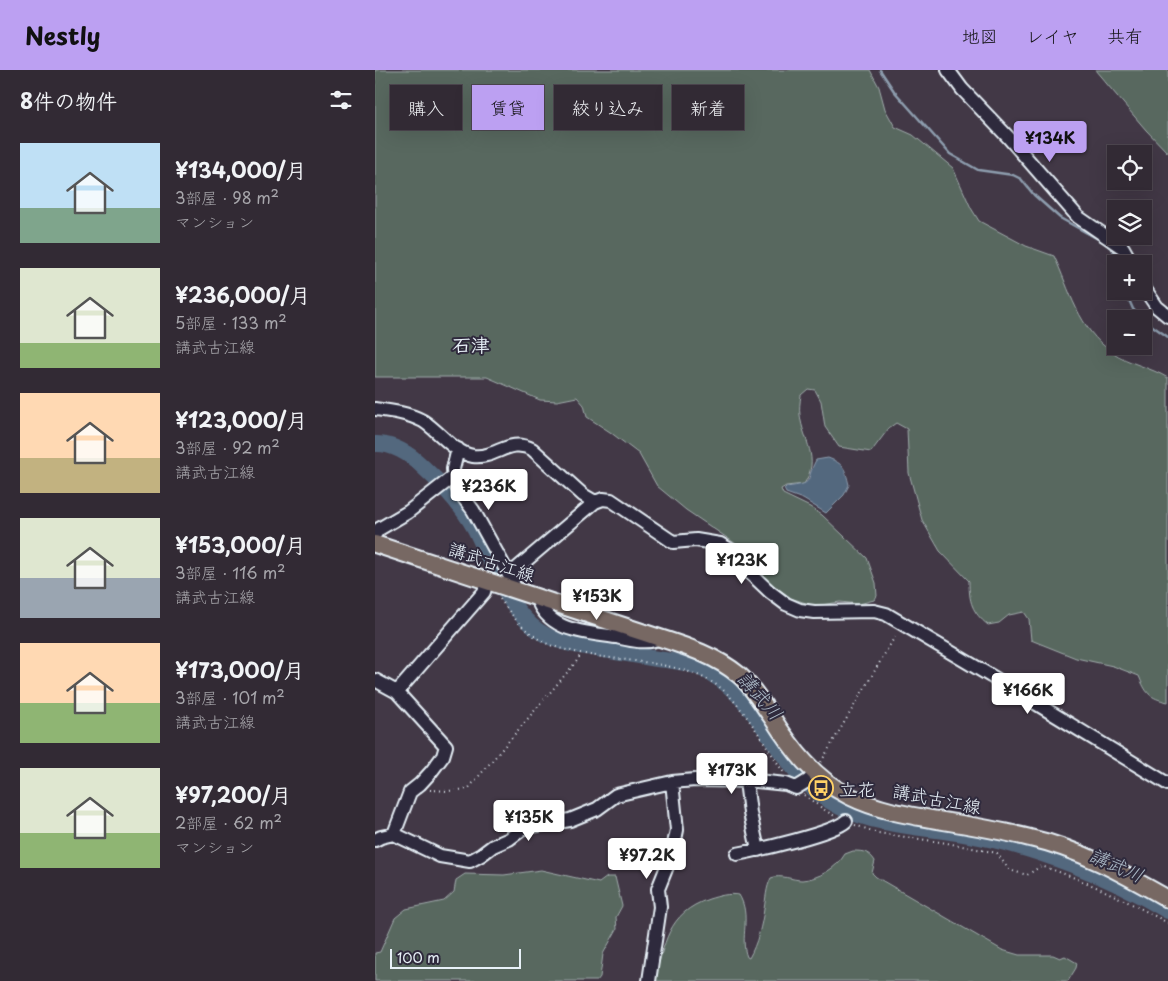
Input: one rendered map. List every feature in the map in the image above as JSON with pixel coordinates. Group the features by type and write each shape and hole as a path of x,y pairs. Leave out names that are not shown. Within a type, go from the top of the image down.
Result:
{"main road":[{"name":"講武古江線","path":"375,544 490,582 512,584 536,596 703,653 721,662 740,675 755,692 798,755 805,782 839,791 850,797 892,812 993,829 1058,845 1128,877 1168,899"}],"street":[{"path":"948,70 962,89 1008,137 1078,217 1123,248 1127,255"},
{"path":"1152,299 1168,316"},
{"path":"375,409 396,412 422,421 458,449 468,454 481,456 515,445 521,444 526,446 532,449 583,495 595,502"},
{"path":"375,534 379,529 408,512 451,478 458,449"},
{"path":"451,478 473,510 512,584 595,502 603,500 615,502 673,542 696,540 719,544 737,554 751,574 770,592 786,604 800,610 815,612 874,610 886,614 1168,784"},
{"path":"397,692 484,592 490,582"},
{"path":"375,680 397,692 446,746 443,756 420,784 410,792 394,834"},
{"path":"375,840 394,834 440,856 469,860 509,839 525,827 570,820 597,809 616,795 672,782 695,780 786,784 805,782"},
{"path":"746,781 750,813 758,850"},
{"path":"649,981 660,907 659,889 672,854 677,830 672,782"},
{"path":"737,854 824,832 840,826 846,821"}],"path":[{"path":"490,582 513,617 533,636 545,643 581,654 666,667 691,673 718,686 736,703 805,782 825,811 878,833 947,843 997,853 1009,870 1027,875 1041,866 1050,868 1126,900 1168,923"},
{"path":"805,782 903,623"},
{"path":"420,784 426,789 432,790 467,790 581,654"}],"green space":[{"path":"375,70 870,70 879,87 885,109 895,127 913,135 953,168 979,221 1026,246 1054,256 1076,308 1091,332 1107,348 1107,355 1117,355 1168,378 1168,702 1156,699 1149,694 1139,676 1113,666 1076,658 1031,640 1029,619 1024,612 1009,615 999,623 988,625 978,616 970,595 969,581 940,551 922,520 909,473 907,429 896,423 889,428 871,452 839,447 825,427 821,401 815,390 808,389 801,395 800,415 811,458 811,466 804,484 786,486 781,489 783,494 822,515 867,558 876,583 877,596 874,600 859,604 840,602 815,606 791,598 765,579 742,548 686,510 657,486 639,454 587,417 584,405 577,397 557,401 540,400 487,377 375,377"},
{"path":"1095,70 1168,70 1168,153 1146,130"},
{"path":"853,851 866,853 873,858 875,861 872,873 876,877 1002,950 1019,955 1053,955 1060,958 1065,956 1077,963 1076,968 1068,981 654,981 670,931 676,921 695,905 720,896 739,895 745,911 744,942 747,957 749,958 759,934 767,889 771,878 808,879 827,872 845,854"},
{"path":"541,870 599,883 607,877 615,877 622,906 616,917 617,929 603,954 600,977 597,981 375,981 375,953 380,952 395,918 406,909 444,901 454,892 456,880 465,874 504,875"}],"water":[{"path":"828,458 843,467 849,485 844,495 826,513 803,499 786,493 784,489 806,483 816,460"}],"waterway":[{"path":"880,70 894,91 950,154 978,170 1013,175 1021,179 1034,195 1060,218 1105,243 1113,250 1115,255"},
{"path":"1129,300 1134,310"},
{"path":"1152,326 1168,337"},
{"name":"講武川","path":"375,444 388,445 406,454 430,473 451,495 475,529 505,592 513,604 531,625 547,636 575,645 690,664 700,668 722,681 740,697 800,776 818,793 855,814 886,823 993,840 1045,855 1122,886 1168,911"}],"place":[{"name":"立花","path":"821,788"}],"district":[{"name":"石津","path":"471,344"}]}
